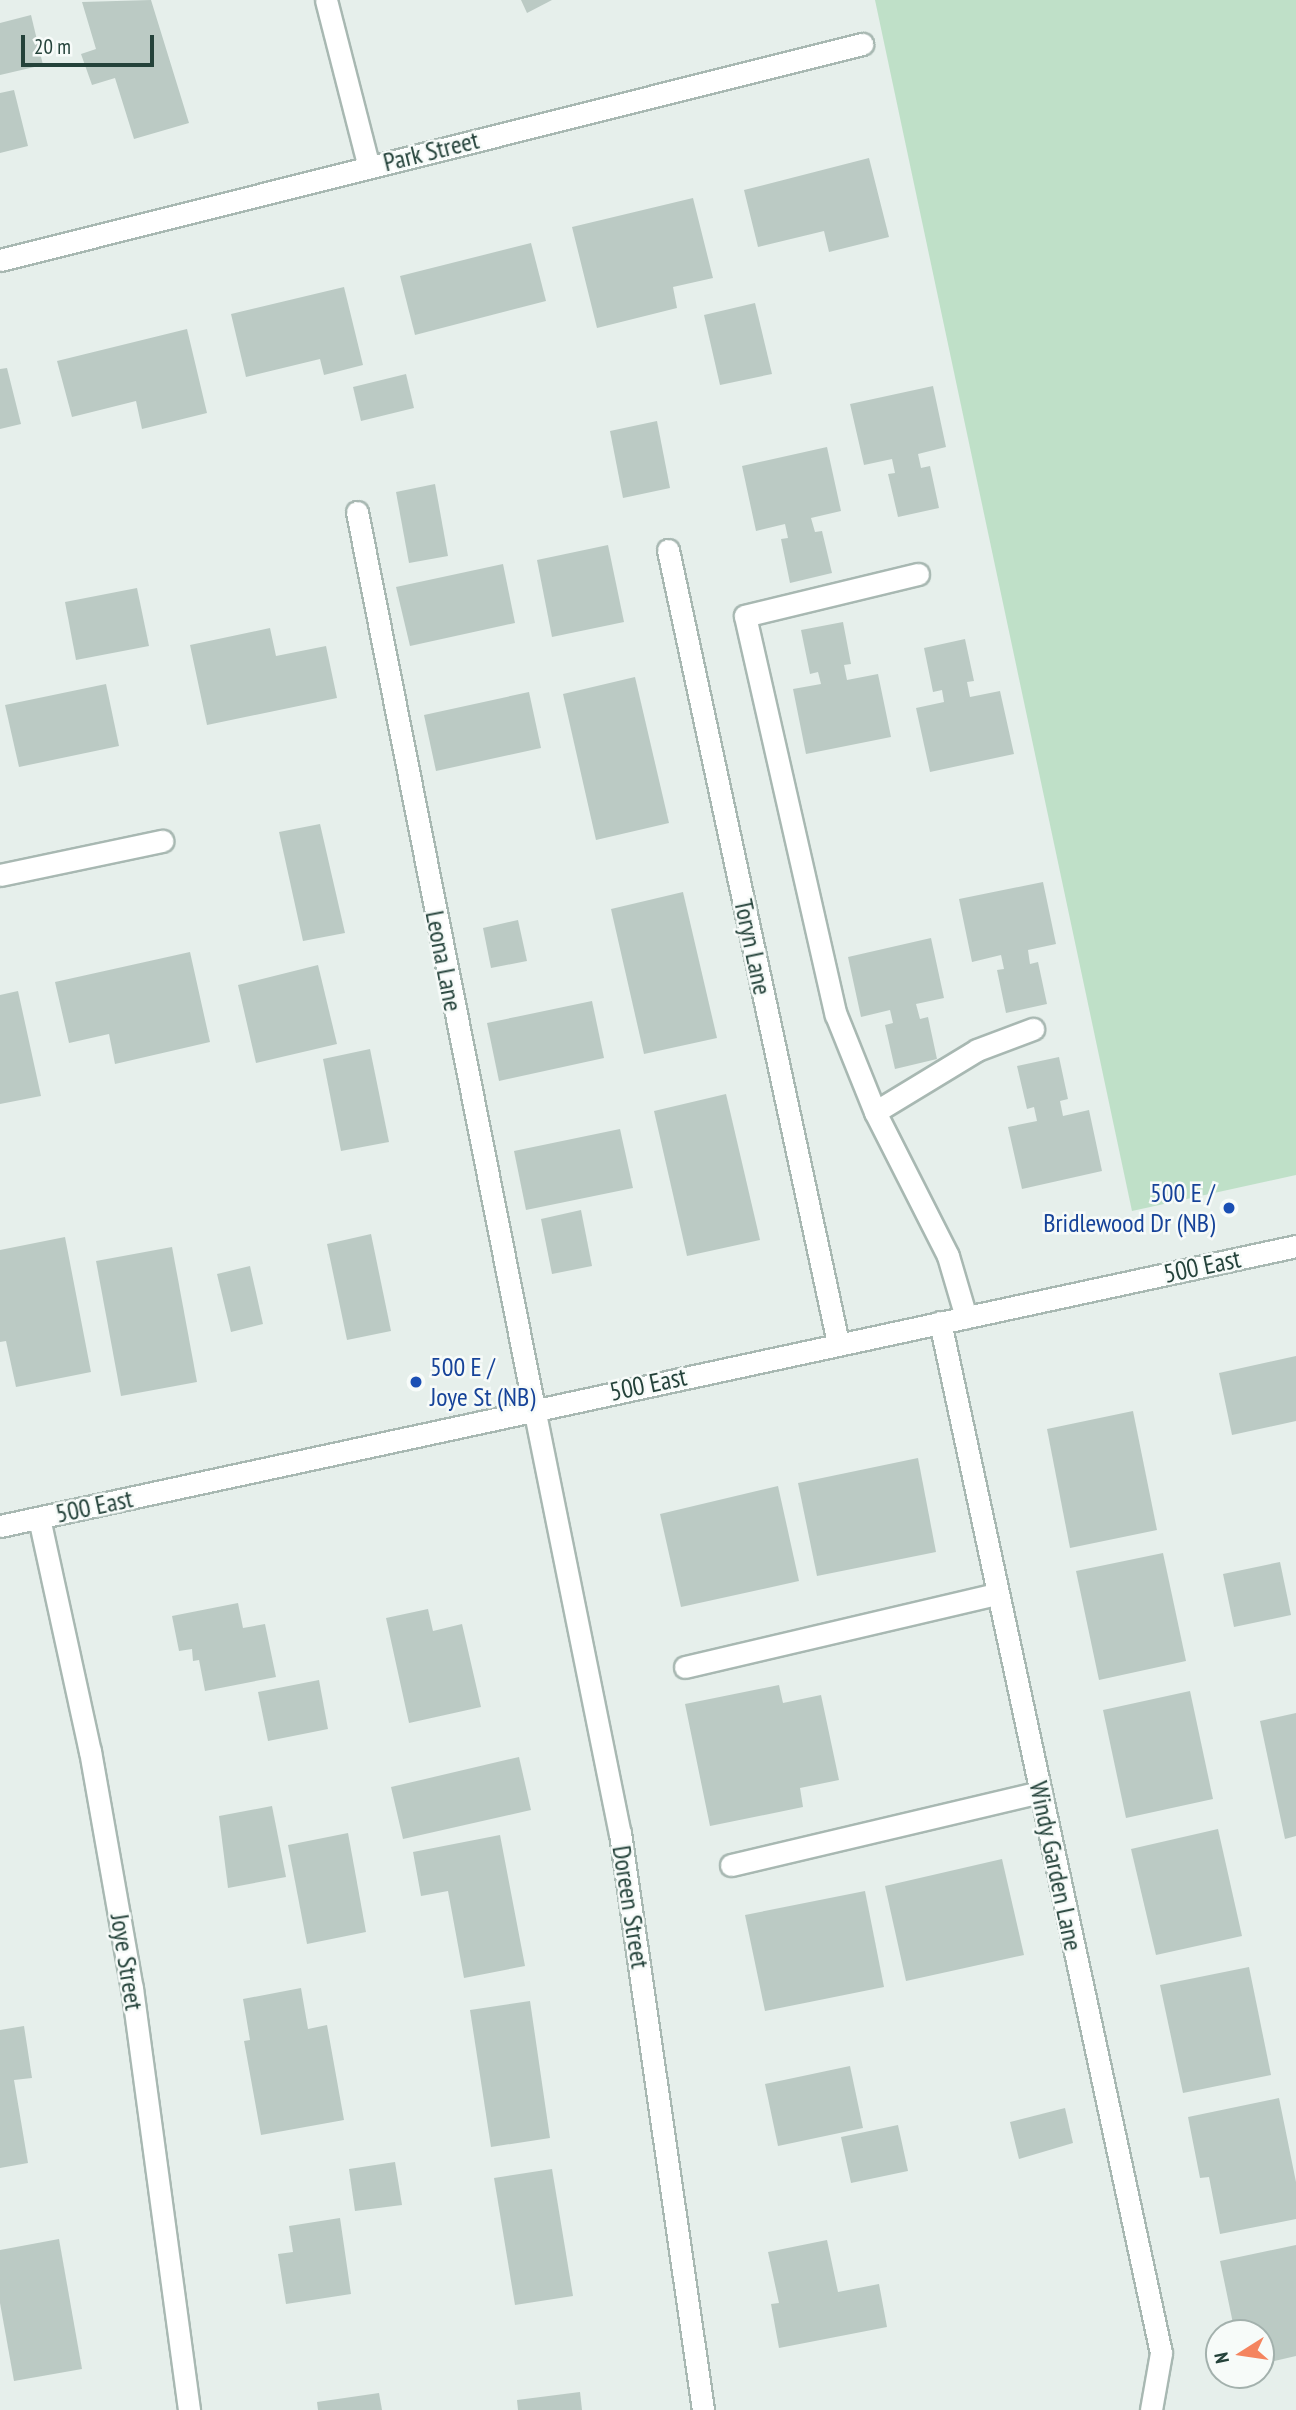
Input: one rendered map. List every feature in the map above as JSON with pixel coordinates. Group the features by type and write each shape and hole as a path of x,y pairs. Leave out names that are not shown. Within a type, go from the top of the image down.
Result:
{"street":[{"path":"326,0 369,167"},
{"name":"Park Street","path":"0,260 862,44"},
{"name":"Leona Lane","path":"357,512 534,1408"},
{"name":"Toryn Lane","path":"668,550 838,1343"},
{"path":"918,574 745,616 836,1015 875,1112 948,1256 966,1317"},
{"path":"0,875 162,841"},
{"path":"875,1112 977,1049 1033,1030"},
{"name":"500 East","path":"0,1526 534,1408 1296,1246"},
{"name":"Windy Garden Lane","path":"940,1322 1161,2353 1152,2410"},
{"name":"Doreen Street","path":"534,1408 620,1833 703,2410"},
{"name":"Joye Street","path":"39,1518 90,1752 132,1988 188,2410"},
{"path":"685,1667 997,1594"},
{"path":"731,1864 1040,1792"}],"green space":[{"path":"875,0 1296,0 1296,1175 1132,1211"}],"building":[{"path":"151,0 189,123 134,139 115,78 92,85 81,54 96,49 82,2"},
{"path":"521,0 552,0 527,13"},
{"path":"31,15 43,65 0,75 0,23"},
{"path":"14,90 28,146 0,153 0,93"},
{"path":"869,158 889,237 829,252 824,231 758,247 744,190"},
{"path":"693,198 713,278 673,287 677,308 597,328 572,227"},
{"path":"531,243 546,301 415,335 400,276"},
{"path":"344,287 363,365 324,375 320,359 246,377 231,314"},
{"path":"755,303 772,374 720,385 704,315"},
{"path":"187,329 207,413 142,429 136,401 72,417 57,361"},
{"path":"7,368 21,424 0,429 0,369"},
{"path":"406,374 414,408 361,421 353,387"},
{"path":"933,386 946,447 918,454 921,468 930,466 939,508 898,517 888,474 895,473 892,459 864,465 850,404"},
{"path":"657,421 670,488 623,498 610,431"},
{"path":"827,447 841,511 811,518 815,532 822,531 832,573 790,583 781,539 788,538 785,524 756,531 742,466"},
{"path":"435,484 448,556 409,563 396,492"},
{"path":"608,545 624,622 552,637 537,560"},
{"path":"503,564 515,623 410,646 396,587"},
{"path":"137,588 149,646 76,660 65,602"},
{"path":"843,622 851,664 844,665 847,680 878,674 891,737 806,754 793,689 821,684 818,672 810,674 801,630"},
{"path":"270,628 276,656 326,646 337,698 207,725 190,645"},
{"path":"965,639 974,681 967,682 970,697 1000,691 1014,754 930,772 916,708 944,702 942,690 933,692 924,648"},
{"path":"635,677 669,823 596,840 563,694"},
{"path":"106,684 119,746 19,767 5,705"},
{"path":"529,692 541,748 436,771 424,715"},
{"path":"320,824 345,933 303,941 279,832"},
{"path":"1043,882 1056,944 1028,950 1030,964 1038,962 1047,1004 1006,1013 997,970 1004,969 1001,955 972,962 959,899"},
{"path":"683,892 717,1038 644,1054 611,909"},
{"path":"518,920 527,961 491,968 483,928"},
{"path":"931,938 944,998 916,1004 920,1019 928,1017 937,1059 895,1069 885,1025 893,1023 890,1010 861,1017 848,957"},
{"path":"190,952 210,1042 115,1064 109,1034 69,1043 55,982"},
{"path":"318,965 337,1044 256,1063 238,985"},
{"path":"18,991 41,1096 0,1104 0,995"},
{"path":"592,1001 604,1058 499,1081 487,1023"},
{"path":"370,1049 389,1142 341,1151 323,1059"},
{"path":"1059,1057 1068,1099 1060,1101 1063,1116 1089,1110 1102,1171 1022,1189 1008,1127 1037,1121 1034,1107 1027,1109 1017,1066"},
{"path":"726,1094 760,1240 687,1256 654,1111"},
{"path":"620,1129 633,1188 526,1210 514,1151"},
{"path":"581,1210 592,1266 552,1274 541,1219"},
{"path":"371,1234 391,1331 347,1340 327,1244"},
{"path":"65,1237 91,1372 16,1387 6,1341 0,1342 0,1250"},
{"path":"172,1247 197,1382 121,1396 96,1261"},
{"path":"250,1266 263,1324 231,1332 217,1274"},
{"path":"1296,1356 1296,1421 1232,1435 1219,1373"},
{"path":"1133,1411 1157,1530 1070,1548 1047,1429"},
{"path":"918,1458 936,1552 817,1576 798,1483"},
{"path":"778,1486 799,1581 681,1607 660,1514"},
{"path":"1163,1553 1186,1661 1099,1680 1076,1571"},
{"path":"1280,1562 1291,1615 1234,1627 1223,1574"},
{"path":"238,1603 243,1628 265,1624 276,1677 205,1691 199,1660 193,1661 192,1649 179,1651 172,1616"},
{"path":"428,1609 433,1631 462,1624 481,1707 409,1723 386,1618"},
{"path":"319,1680 328,1729 268,1741 258,1692"},
{"path":"779,1685 783,1703 821,1695 839,1780 800,1788 803,1807 710,1826 685,1704"},
{"path":"1190,1691 1213,1799 1126,1818 1103,1710"},
{"path":"1296,1713 1296,1836 1285,1839 1260,1721"},
{"path":"519,1757 531,1810 403,1839 391,1787"},
{"path":"272,1806 286,1877 228,1888 219,1816"},
{"path":"1218,1829 1242,1936 1156,1955 1131,1849"},
{"path":"348,1833 366,1932 307,1944 288,1845"},
{"path":"500,1835 525,1966 464,1978 448,1891 421,1896 413,1852"},
{"path":"1002,1859 1024,1955 906,1981 885,1886"},
{"path":"865,1891 884,1987 765,2011 745,1915"},
{"path":"1249,1967 1271,2075 1183,2093 1160,1985"},
{"path":"301,1988 308,2029 327,2025 344,2120 261,2135 244,2041 250,2040 243,1999"},
{"path":"530,2001 550,2138 491,2147 470,2010"},
{"path":"24,2026 32,2078 14,2080 28,2163 0,2168 0,2030"},
{"path":"850,2066 863,2128 778,2146 765,2084"},
{"path":"1279,2098 1296,2182 1296,2219 1220,2234 1209,2177 1200,2178 1188,2117"},
{"path":"1065,2108 1073,2143 1019,2159 1010,2122"},
{"path":"898,2125 908,2171 851,2183 841,2137"},
{"path":"395,2162 402,2205 355,2211 349,2169"},
{"path":"552,2169 573,2296 515,2305 494,2178"},
{"path":"340,2218 351,2294 286,2304 278,2254 293,2252 289,2226"},
{"path":"59,2239 82,2369 14,2381 0,2303 0,2250"},
{"path":"827,2240 838,2292 879,2284 887,2327 779,2348 771,2304 779,2303 768,2252"},
{"path":"1296,2245 1296,2356 1275,2361 1275,2319 1232,2319 1220,2261"},
{"path":"580,2392 582,2410 518,2410 517,2400"},
{"path":"379,2393 382,2410 318,2410 317,2402"}],"place":[{"name":"500 E / Bridlewood Dr (NB)","path":"1229,1208"},
{"name":"500 E / Joye St (NB)","path":"416,1382"}]}
